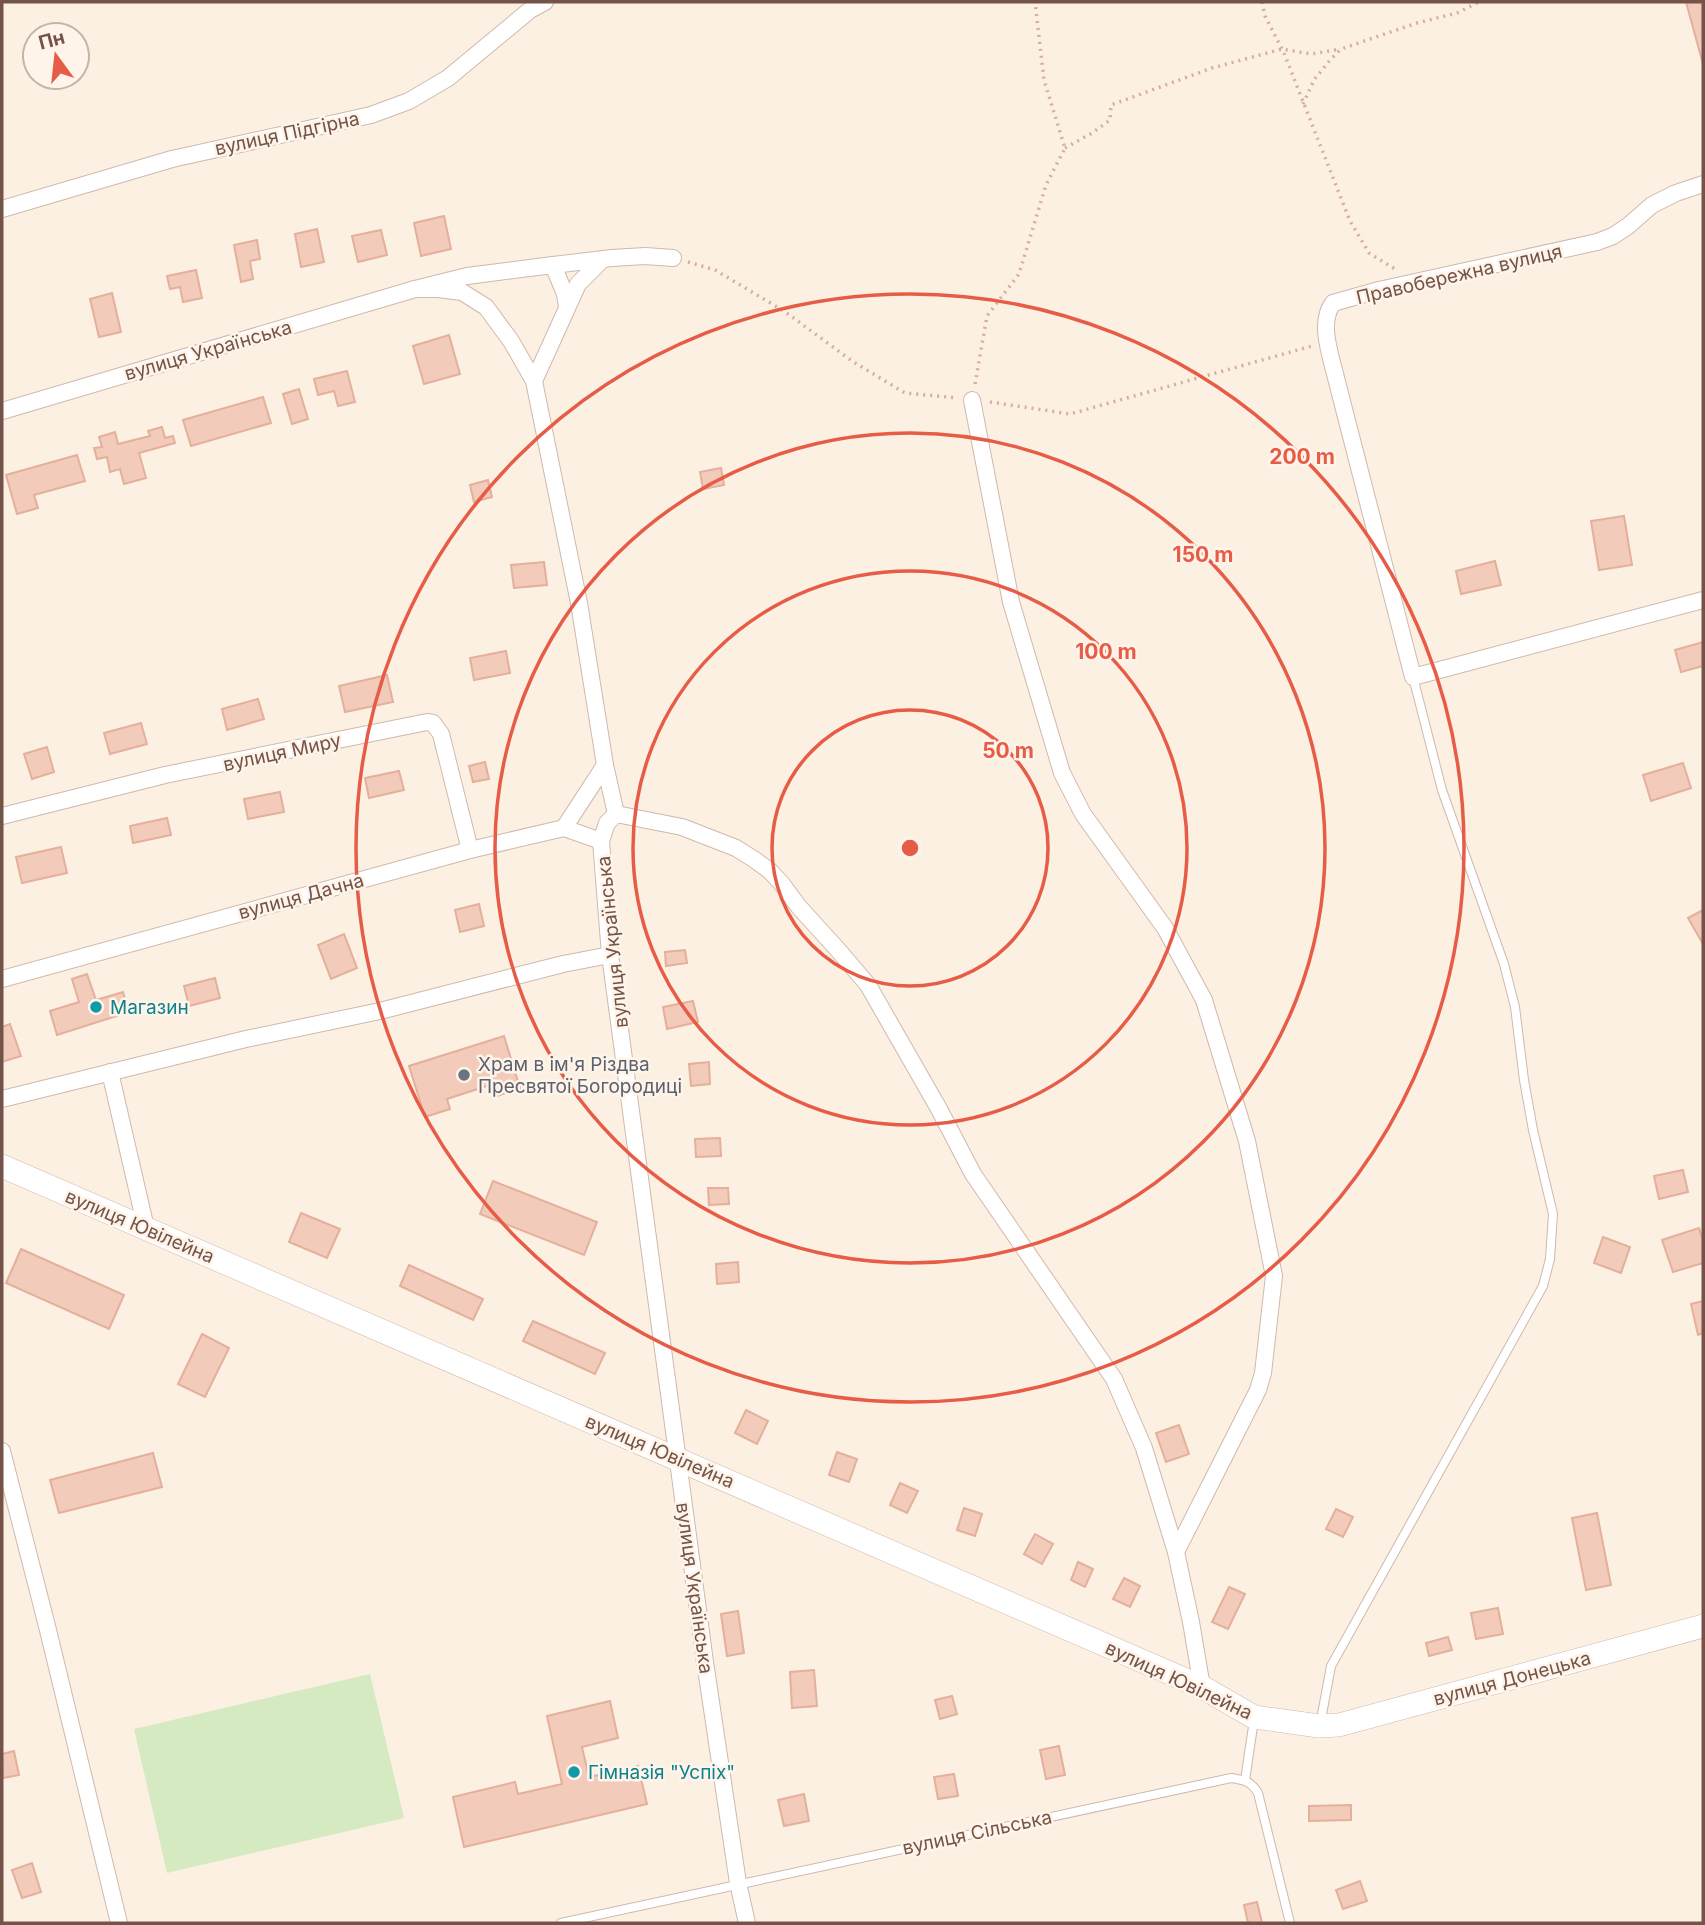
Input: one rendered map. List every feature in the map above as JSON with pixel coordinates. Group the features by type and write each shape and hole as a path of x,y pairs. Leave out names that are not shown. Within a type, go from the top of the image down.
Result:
{"street":[{"name":"вулиця Підгірна","path":"2,209 172,159 371,115 409,101 448,78 530,10 545,2"},
{"name":"Правобережна вулиця","path":"1413,677 1328,342 1326,322 1332,303 1379,290 1597,242 1628,226 1652,205 1703,184"},
{"name":"вулиця Українська","path":"2,411 467,276 645,256 673,258"},
{"path":"534,381 578,284 602,260"},
{"path":"553,265 565,294 567,307"},
{"name":"вулиця Українська","path":"415,289 462,292 486,307 511,341 534,381 579,603 605,765 616,814 607,823 601,841 610,955 705,1662 738,1884 747,1923"},
{"path":"972,400 1011,602 1062,773 1083,814 1166,928 1204,999 1247,1141 1274,1276 1263,1373 1258,1390 1176,1552"},
{"path":"1413,677 1703,600"},
{"name":"вулиця Миру","path":"2,816 165,775 428,722 438,727 441,734 470,850"},
{"path":"601,841 564,828 605,765"},
{"path":"616,814 682,827 736,848 755,860 782,884 868,985 973,1174 1114,1379 1144,1448 1176,1552 1202,1687"},
{"name":"вулиця Дачна","path":"2,979 470,850 564,828"},
{"path":"2,1099 246,1039 380,1011 563,964 610,955"},
{"path":"110,1072 146,1228"},
{"name":"вулиця Ювілейна","path":"2,1166 1202,1687 1254,1717 1320,1726"},
{"path":"2,1451 119,1923"},
{"name":"вулиця Донецька","path":"1320,1726 1339,1725 1703,1626"}],"lane":[{"path":"1320,1726 1331,1666 1543,1286 1550,1259 1553,1214 1533,1130 1515,1007 1504,964 1442,790 1413,677"},
{"path":"1254,1717 1245,1780 1253,1784 1258,1793 1290,1923"},
{"name":"вулиця Сільська","path":"561,1923 1213,1781 1231,1778 1245,1780"}],"path":[{"path":"1035,2 1044,80 1065,148"},
{"path":"1262,2 1265,16 1282,49 1350,221 1369,253 1419,281"},
{"path":"972,400 987,316 1019,274 1046,185 1065,148 1110,120 1111,104 1212,68 1282,49 1311,54 1341,49 1417,23 1457,13 1479,2"},
{"path":"1303,104 1314,80 1341,49"},
{"path":"673,258 715,270 784,311 852,361 905,393 1070,414 1328,342"}],"green space":[{"path":"370,1674 404,1818 167,1873 134,1729"}],"building":[{"path":"1686,2 1703,2 1703,64"},
{"path":"444,216 451,249 421,256 414,223"},
{"path":"317,229 324,262 301,267 295,234"},
{"path":"381,230 387,255 358,262 352,236"},
{"path":"257,240 260,259 250,261 253,279 241,282 234,245"},
{"path":"196,270 202,298 183,302 180,287 170,289 167,276"},
{"path":"112,293 121,332 99,337 90,299"},
{"path":"449,335 460,374 424,384 413,346"},
{"path":"347,371 355,402 338,406 334,391 318,395 314,379"},
{"path":"299,389 308,419 292,424 283,394"},
{"path":"263,397 271,423 191,446 183,420"},
{"path":"162,427 165,438 173,436 175,443 139,453 146,478 124,484 120,469 110,472 107,457 97,459 94,448 102,447 99,437 115,432 118,444 150,436 148,431"},
{"path":"77,455 85,481 34,495 38,508 17,514 6,475"},
{"path":"721,468 724,485 703,489 700,472"},
{"path":"488,480 492,497 474,502 470,485"},
{"path":"1624,516 1632,565 1599,570 1591,521"},
{"path":"1495,561 1501,585 1461,594 1456,571"},
{"path":"544,562 547,585 514,588 511,565"},
{"path":"1703,642 1703,666 1681,672 1675,650"},
{"path":"506,651 510,673 474,680 470,658"},
{"path":"387,675 393,702 345,712 339,686"},
{"path":"258,699 264,719 227,730 222,709"},
{"path":"141,723 147,744 110,754 104,733"},
{"path":"47,747 54,772 32,779 24,754"},
{"path":"485,762 489,779 473,782 469,766"},
{"path":"1683,763 1691,788 1651,801 1643,775"},
{"path":"399,771 404,790 369,798 365,778"},
{"path":"280,792 284,812 248,819 244,799"},
{"path":"167,818 171,835 133,843 130,826"},
{"path":"61,847 67,873 22,883 16,857"},
{"path":"479,904 484,926 460,932 455,910"},
{"path":"1703,910 1703,944 1688,918"},
{"path":"344,934 357,968 331,979 318,945"},
{"path":"685,950 687,963 666,966 665,952"},
{"name":"Магазин","path":"87,974 96,1000 123,992 129,1012 57,1035 50,1011 79,1002 72,979"},
{"path":"215,978 220,998 189,1006 184,986"},
{"path":"693,1001 698,1022 667,1029 663,1007"},
{"path":"10,1024 21,1056 2,1062 2,1027"},
{"name":"Храм в ім'я Різдва Пресвятої Богородиці","path":"504,1036 520,1088 497,1096 493,1084 447,1099 450,1109 425,1117 409,1066"},
{"path":"709,1062 710,1084 691,1086 689,1064"},
{"path":"720,1138 721,1156 696,1157 695,1139"},
{"path":"1683,1170 1688,1192 1659,1199 1654,1176"},
{"path":"493,1181 597,1222 584,1255 480,1214"},
{"path":"708,1188 728,1188 729,1204 709,1205"},
{"path":"301,1213 340,1229 327,1258 289,1242"},
{"path":"1699,1228 1703,1241 1703,1263 1673,1272 1662,1240"},
{"path":"1603,1237 1630,1247 1621,1273 1594,1263"},
{"path":"21,1249 124,1295 109,1329 6,1283"},
{"path":"738,1262 739,1282 717,1284 716,1264"},
{"path":"409,1265 483,1299 473,1320 400,1286"},
{"path":"1703,1301 1703,1333 1698,1335 1691,1304"},
{"path":"533,1321 605,1353 595,1374 523,1341"},
{"path":"202,1334 229,1348 205,1397 178,1384"},
{"path":"746,1410 768,1421 757,1444 735,1433"},
{"path":"1179,1425 1189,1454 1166,1462 1156,1433"},
{"path":"837,1452 857,1459 849,1482 829,1475"},
{"path":"153,1453 162,1487 59,1513 50,1480"},
{"path":"900,1483 918,1491 907,1513 890,1505"},
{"path":"964,1508 982,1514 975,1536 957,1530"},
{"path":"1336,1509 1353,1517 1343,1537 1326,1529"},
{"path":"1597,1513 1611,1585 1586,1590 1572,1518"},
{"path":"1035,1534 1053,1544 1042,1564 1024,1554"},
{"path":"1078,1562 1093,1569 1085,1587 1071,1580"},
{"path":"1124,1578 1140,1586 1130,1607 1113,1599"},
{"path":"1229,1587 1245,1594 1228,1629 1212,1622"},
{"path":"1498,1608 1503,1634 1476,1639 1471,1613"},
{"path":"738,1611 744,1653 727,1656 721,1614"},
{"path":"1448,1637 1452,1650 1429,1656 1426,1643"},
{"path":"814,1670 817,1706 792,1708 790,1672"},
{"path":"952,1696 957,1714 940,1719 935,1700"},
{"name":"Гімназія \"Успіх\"","path":"610,1701 618,1738 582,1747 589,1777 638,1766 647,1804 464,1847 453,1797 515,1782 518,1794 562,1784 547,1716"},
{"path":"1059,1746 1065,1775 1046,1779 1040,1750"},
{"path":"14,1751 19,1775 3,1778 2,1754"},
{"path":"954,1774 958,1796 938,1799 934,1777"},
{"path":"804,1794 809,1821 784,1826 778,1800"},
{"path":"1351,1805 1351,1820 1309,1821 1309,1806"},
{"path":"32,1863 41,1892 22,1898 12,1870"},
{"path":"1360,1881 1367,1901 1343,1909 1336,1890"},
{"path":"1257,1902 1262,1923 1248,1923 1244,1905"}],"place":[{"name":"Магазин","path":"96,1007"},
{"name":"Храм в ім'я Різдва Пресвятої Богородиці","path":"464,1075"},
{"name":"Гімназія \"Успіх\"","path":"574,1772"}]}
